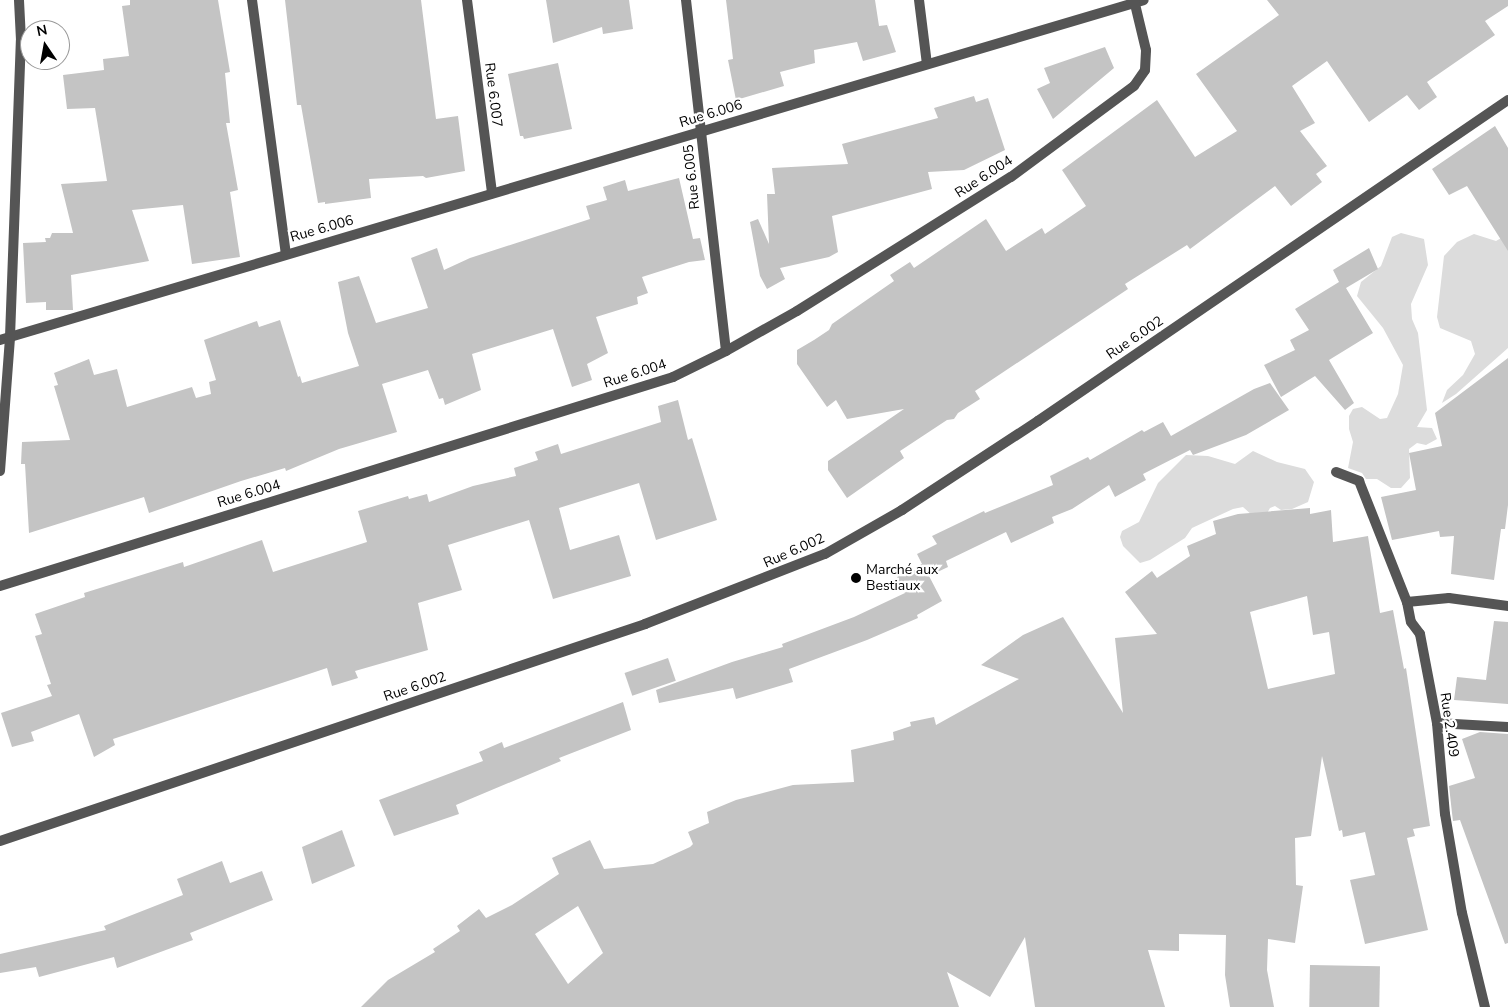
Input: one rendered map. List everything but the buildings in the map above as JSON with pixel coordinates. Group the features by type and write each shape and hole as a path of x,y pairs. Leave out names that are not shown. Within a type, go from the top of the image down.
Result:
{"street":[{"path":"0,472 5,338 21,40 19,0"},
{"name":"Rue 6.006","path":"252,0 286,254"},
{"name":"Rue 6.007","path":"467,0 492,193"},
{"name":"Rue 6.005","path":"686,0 726,351"},
{"path":"919,0 926,64"},
{"name":"Rue 6.006","path":"5,338 1137,1"},
{"name":"Rue 6.004","path":"0,586 673,377 726,351 797,311 1011,176 1134,86 1145,70 1146,50 1137,1"},
{"name":"Rue 6.002","path":"0,840 645,624 825,554 902,510 1038,421 1508,100"},
{"name":"Rue 2.409","path":"1336,472 1359,481 1407,602 1411,622 1420,634 1437,723 1446,823 1462,913 1485,1007"},
{"path":"1407,602 1449,598 1508,606"},
{"path":"1437,723 1508,727"}],"shaded area":[{"path":"1401,233 1424,239 1428,265 1411,304 1412,319 1418,333 1427,410 1417,427 1432,428 1437,439 1426,445 1417,443 1409,449 1410,478 1401,488 1391,488 1377,479 1366,479 1362,473 1348,468 1353,442 1349,429 1349,416 1353,409 1362,407 1380,419 1387,418 1398,394 1403,365 1383,328 1357,296 1361,282 1381,266 1392,237"},
{"path":"1474,234 1496,241 1508,234 1508,348 1456,394 1442,403 1447,390 1463,375 1475,354 1471,341 1440,328 1437,317 1444,256 1457,242"},
{"path":"1253,451 1277,462 1305,469 1314,482 1308,502 1292,509 1281,510 1275,506 1270,508 1265,517 1253,516 1243,507 1233,509 1192,528 1185,538 1150,560 1140,563 1123,546 1120,537 1122,531 1139,522 1158,483 1186,455 1208,456 1235,464"}],"place":[{"name":"Marché aux Bestiaux","path":"856,578"}]}
